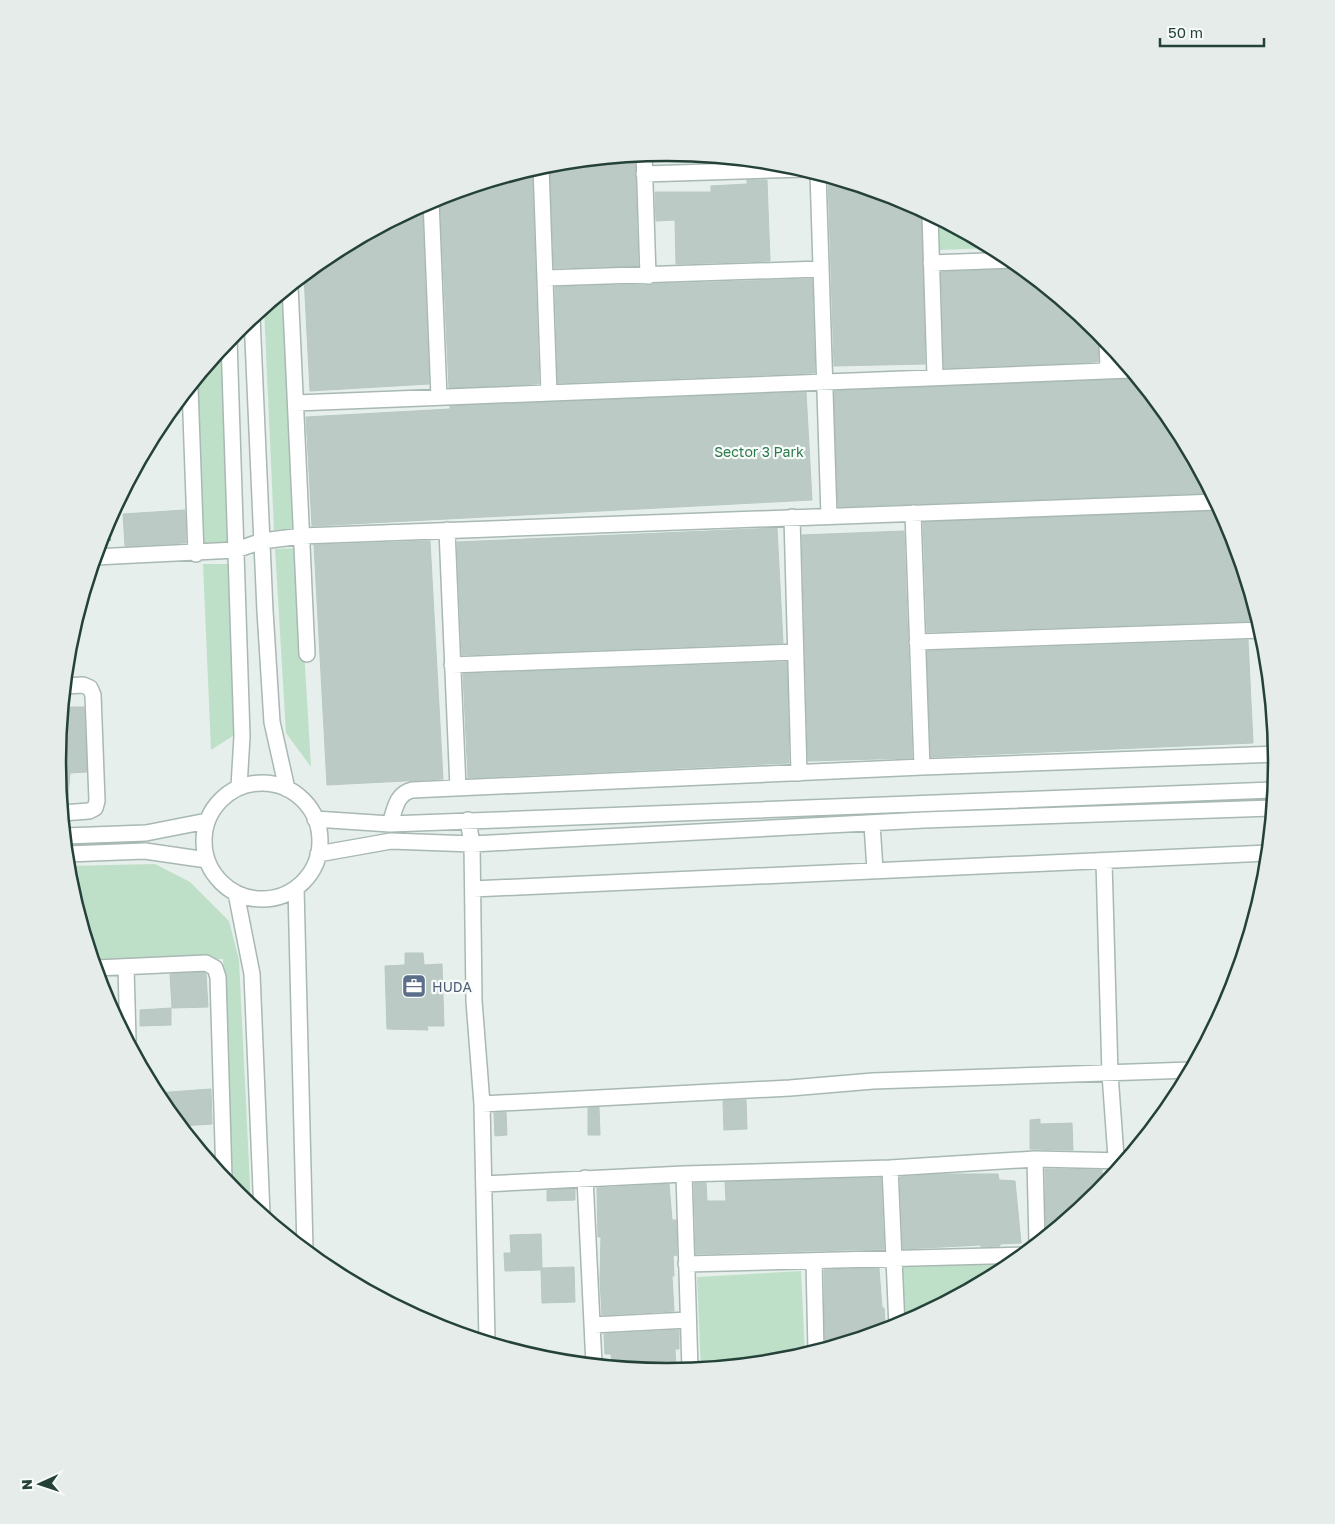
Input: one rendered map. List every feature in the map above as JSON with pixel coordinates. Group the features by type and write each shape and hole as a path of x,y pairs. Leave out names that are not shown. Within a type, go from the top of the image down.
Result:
{"street":[{"path":"644,162 648,276"},
{"path":"644,174 772,170"},
{"path":"541,174 549,392"},
{"path":"818,180 829,516"},
{"path":"431,210 439,397"},
{"path":"930,222 935,377"},
{"path":"931,263 1000,260"},
{"path":"546,278 821,269"},
{"path":"290,294 307,654"},
{"path":"252,327 272,722 287,789"},
{"path":"229,351 242,736 239,787"},
{"path":"1107,352 1108,370"},
{"path":"296,403 1123,370"},
{"path":"190,396 196,554"},
{"path":"103,557 196,554 236,550 262,541 302,536 1210,502"},
{"path":"913,513 922,767"},
{"path":"792,517 799,773"},
{"path":"447,530 458,788"},
{"path":"917,642 1254,630"},
{"path":"452,665 795,652"},
{"path":"69,813 89,812 95,808 97,801 92,695 90,688 83,685 71,686"},
{"path":"390,824 399,798 404,792 922,767 1269,754"},
{"path":"255,783 272,784 287,789 308,807 315,819 319,836 318,854 306,878 296,888 282,895 266,899 251,898 236,893 223,884 213,873 207,860 204,840 207,821 215,807 239,787 255,783"},
{"path":"315,819 390,824 1268,790"},
{"path":"318,854 391,841 472,844 872,824 1266,808"},
{"path":"468,820 472,844 474,1002 482,1104 487,1335"},
{"path":"71,836 146,833 207,821"},
{"path":"872,824 875,870"},
{"path":"73,854 145,851 207,860"},
{"path":"473,888 1261,854"},
{"path":"1104,862 1110,1074 1119,1159"},
{"path":"296,888 305,1242"},
{"path":"236,893 252,974 262,1205"},
{"path":"103,968 206,963 215,968 218,977 224,1167"},
{"path":"126,966 128,1027"},
{"path":"482,1104 790,1088 873,1081 1183,1070"},
{"path":"484,1184 684,1174 890,1168 1035,1159 1114,1165"},
{"path":"1035,1159 1037,1237"},
{"path":"890,1168 897,1318"},
{"path":"684,1174 690,1362"},
{"path":"585,1178 594,1358"},
{"path":"686,1264 1011,1255"},
{"path":"814,1261 816,1345"},
{"path":"593,1325 688,1320"}],"green space":[{"path":"939,226 980,249 940,250"},
{"path":"286,297 297,529 274,530 264,316"},
{"path":"222,358 230,542 204,543 197,387"},
{"path":"298,548 311,767 286,733 275,549"},
{"path":"203,564 231,564 236,734 211,750"},
{"path":"155,864 190,882 229,921 239,960 251,1195 231,1175 223,959 101,963 87,918 76,866"},
{"path":"998,1264 968,1283 903,1315 902,1267"},
{"path":"801,1271 805,1347 746,1358 701,1362 697,1277"}],"building":[{"path":"635,162 638,266 554,268 550,172"},
{"path":"532,176 539,384 449,388 440,206 474,193"},
{"path":"747,180 767,180 770,261 676,264 675,220 656,221 655,192 711,192 711,186 747,184"},
{"path":"828,183 861,193 922,218 925,364 834,366"},
{"path":"422,214 429,384 310,391 304,283 367,241"},
{"path":"1012,269 1064,310 1099,343 1098,362 944,368 941,272"},
{"path":"812,279 815,373 558,383 555,287"},
{"path":"1129,377 1167,428 1206,493 838,507 834,391"},
{"name":"Sector 3 Park","path":"806,392 812,500 312,526 306,417 450,409 450,406"},
{"path":"185,510 186,543 125,546 123,514"},
{"path":"1213,510 1237,569 1251,621 927,632 923,522"},
{"path":"777,528 783,643 462,655 457,542"},
{"path":"904,531 912,758 808,761 802,535"},
{"path":"430,541 443,779 327,785 314,545"},
{"path":"1248,640 1253,743 931,757 927,651"},
{"path":"787,662 789,763 468,778 463,674"},
{"path":"69,707 84,707 87,772 70,773 68,797 66,762"},
{"name":"HUDA","path":"405,953 423,953 424,965 442,964 444,1026 427,1026 428,1030 387,1029 385,966 405,965"},
{"path":"204,972 206,974 208,1007 172,1008 170,974"},
{"path":"171,1008 171,1025 140,1026 140,1010"},
{"path":"211,1089 212,1124 188,1126 166,1092"},
{"path":"746,1100 747,1129 724,1130 723,1101"},
{"path":"599,1107 600,1135 588,1135 588,1108"},
{"path":"506,1112 507,1135 495,1136 494,1113"},
{"path":"1040,1119 1040,1124 1072,1123 1073,1150 1030,1149 1030,1120"},
{"path":"1045,1169 1102,1170 1102,1177 1093,1187 1046,1229"},
{"path":"940,1174 998,1174 999,1180 1015,1181 1021,1243 981,1247 981,1245 903,1249 900,1177"},
{"path":"881,1178 884,1249 696,1254 694,1183 706,1183 707,1201 726,1201 725,1182"},
{"path":"669,1184 672,1220 676,1220 677,1255 673,1256 674,1276 672,1276 674,1311 602,1315 600,1280 601,1237 598,1237 597,1188"},
{"path":"575,1189 575,1200 547,1201 547,1190"},
{"path":"541,1234 542,1268 574,1267 575,1302 542,1303 541,1270 505,1271 504,1253 511,1253 510,1235"},
{"path":"879,1268 885,1322 825,1342 824,1270"},
{"path":"679,1330 679,1349 675,1349 676,1363 612,1360 611,1354 605,1354 604,1334"}],"place":[{"name":"HUDA","path":"414,986"}]}
